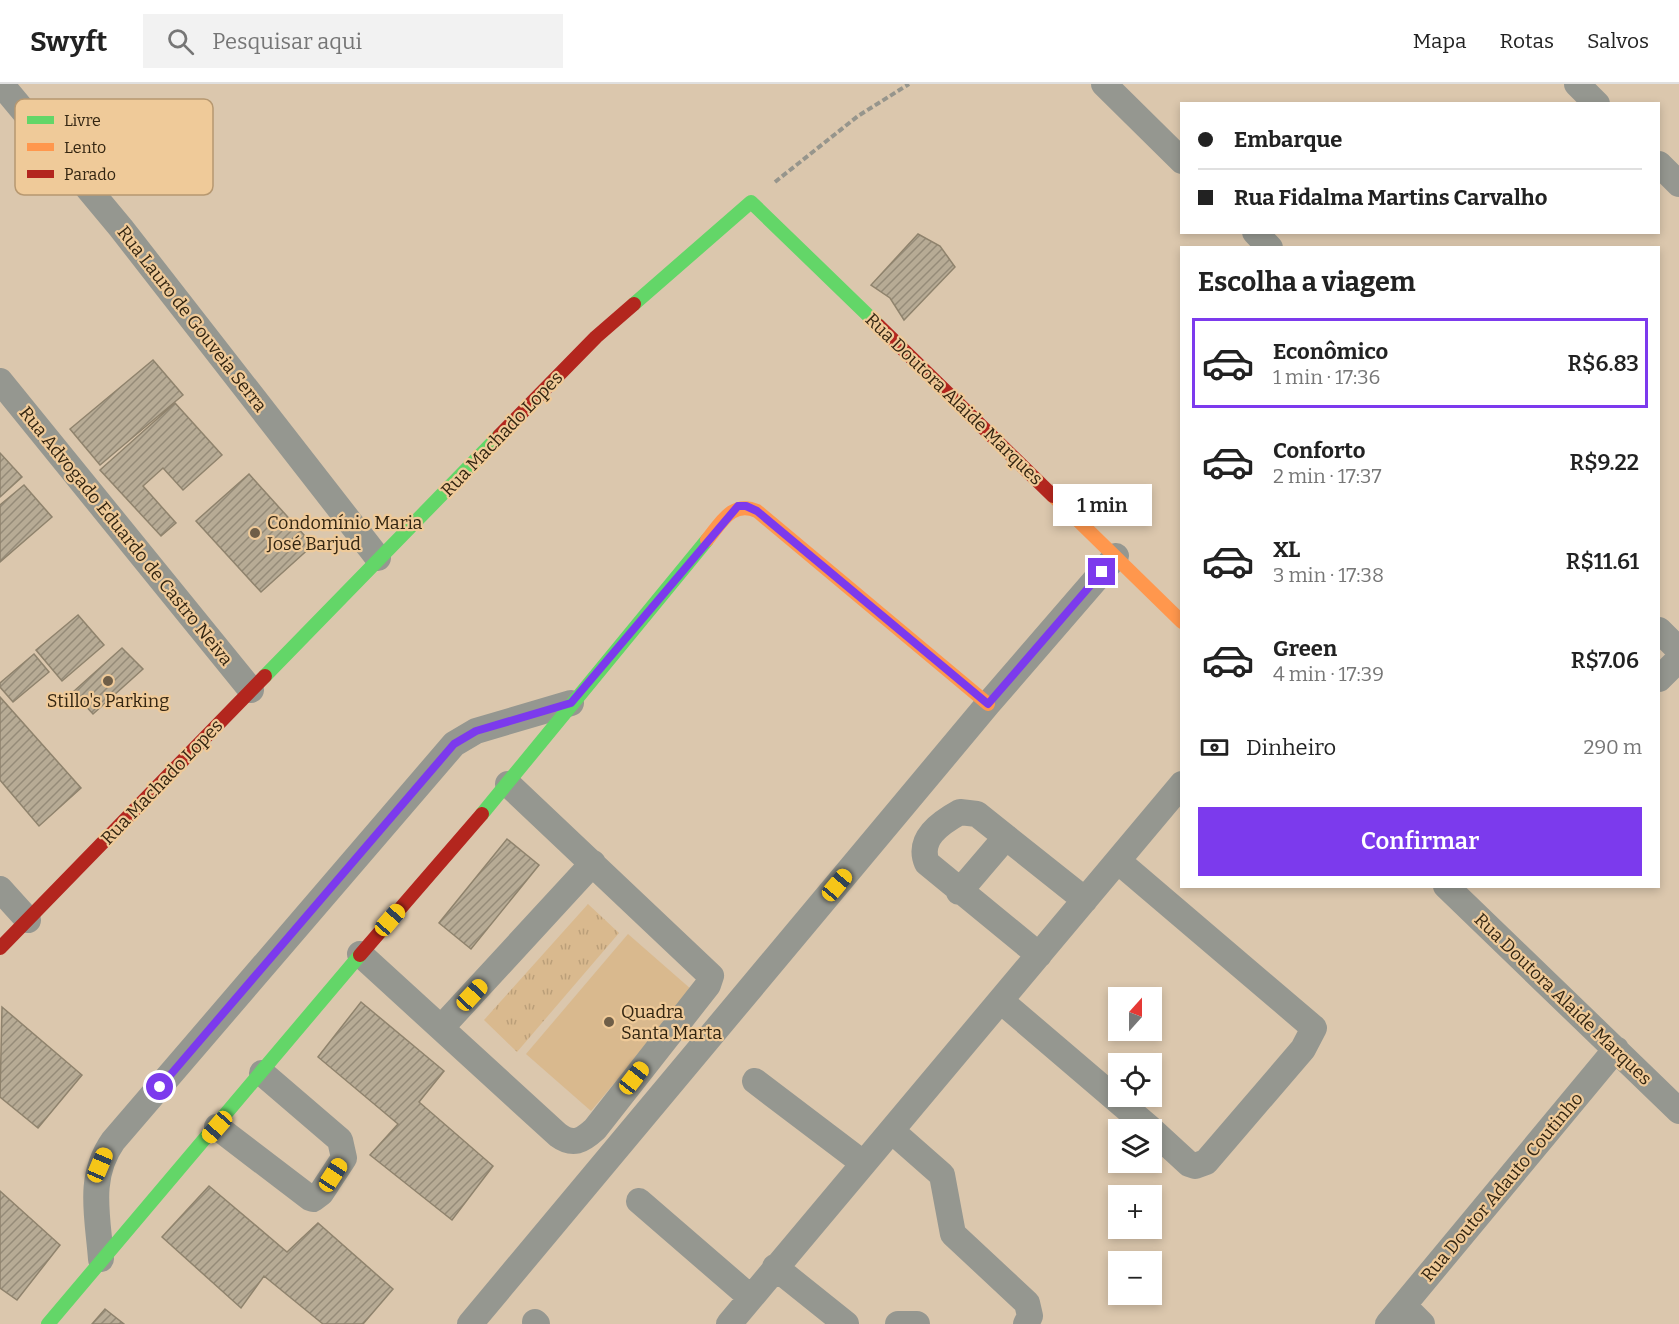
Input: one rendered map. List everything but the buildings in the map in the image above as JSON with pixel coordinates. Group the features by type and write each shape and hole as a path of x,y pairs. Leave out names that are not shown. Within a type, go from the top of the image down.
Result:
{"street":[{"name":"Rua Lauro de Gouveia Serra","path":"1,84 15,101"},
{"path":"1104,84 1180,159"},
{"path":"1576,84 1595,102"},
{"path":"1660,165 1679,184"},
{"name":"Rua Lauro de Gouveia Serra","path":"94,195 378,558"},
{"name":"Rua Machado Lopes","path":"0,948 378,558 470,468 597,337 751,202"},
{"name":"Rua Doutora Alaide Marques","path":"751,202 1180,620"},
{"path":"1257,234 1268,246"},
{"name":"Rua Advogado Eduardo de Castro Neiva","path":"2,389 251,690"},
{"path":"48,1324 101,1259 217,1127 360,954 508,784 571,703 734,509 746,506 757,511 988,704"},
{"path":"470,1324 988,704 1116,556"},
{"path":"1660,631 1679,650"},
{"path":"1660,678 1679,659"},
{"path":"101,1259 95,1181 106,1151 121,1132 454,744 476,731 571,703"},
{"path":"360,954 567,1142 582,1141 595,1129 708,985 711,976 508,784"},
{"path":"729,1324 1180,786"},
{"path":"1039,955 959,892 927,863 923,854 924,847 933,831 948,819 968,812 976,814 1085,900"},
{"path":"959,892 1006,837"},
{"path":"1118,861 1314,1028 1303,1049 1206,1162 1195,1166 1189,1164 1162,1139"},
{"path":"441,1028 593,863"},
{"name":"Rua Doutora Alaide Marques","path":"1450,888 1679,1111"},
{"path":"0,889 28,920"},
{"path":"1000,1001 1139,1119"},
{"name":"Rua Doutor Adauto Coutinho","path":"1396,1315 1616,1049"},
{"path":"217,1127 310,1198 321,1193 344,1158 340,1140 262,1073"},
{"path":"755,1082 863,1163"},
{"path":"892,1131 942,1174 953,1234 1028,1303 1030,1316 1026,1324"},
{"path":"639,1201 750,1297"},
{"path":"775,1267 846,1324"},
{"path":"1396,1315 1422,1324"},
{"path":"898,1324 917,1324"}],"path":[{"path":"751,202 831,136 909,84"}],"green space":[{"path":"588,904 619,933 517,1052 484,1020"},
{"name":"Quadra Santa Marta","path":"628,934 692,990 591,1111 526,1054"}],"traffic: fast":[{"path":"634,304 751,202 878,325"},
{"path":"265,676 499,436"},
{"path":"482,814 707,540"},
{"path":"48,1324 360,955"}],"traffic: slow":[{"path":"1053,496 1180,620"},
{"path":"707,540 722,520 734,511 741,508 757,511 988,704"}],"traffic: jam":[{"path":"499,436 596,337 634,304"},
{"path":"878,325 1053,496"},
{"path":"0,948 265,676"},
{"path":"360,955 482,814"}],"place":[{"name":"Condomínio Maria José Barjud","path":"255,533"},
{"name":"Stillo's Parking","path":"108,681"},
{"name":"Quadra Santa Marta","path":"609,1022"}],"route":[{"path":"160,1087 454,744 476,731 571,703 738,506 746,506 757,511 988,704 1102,572"}]}
